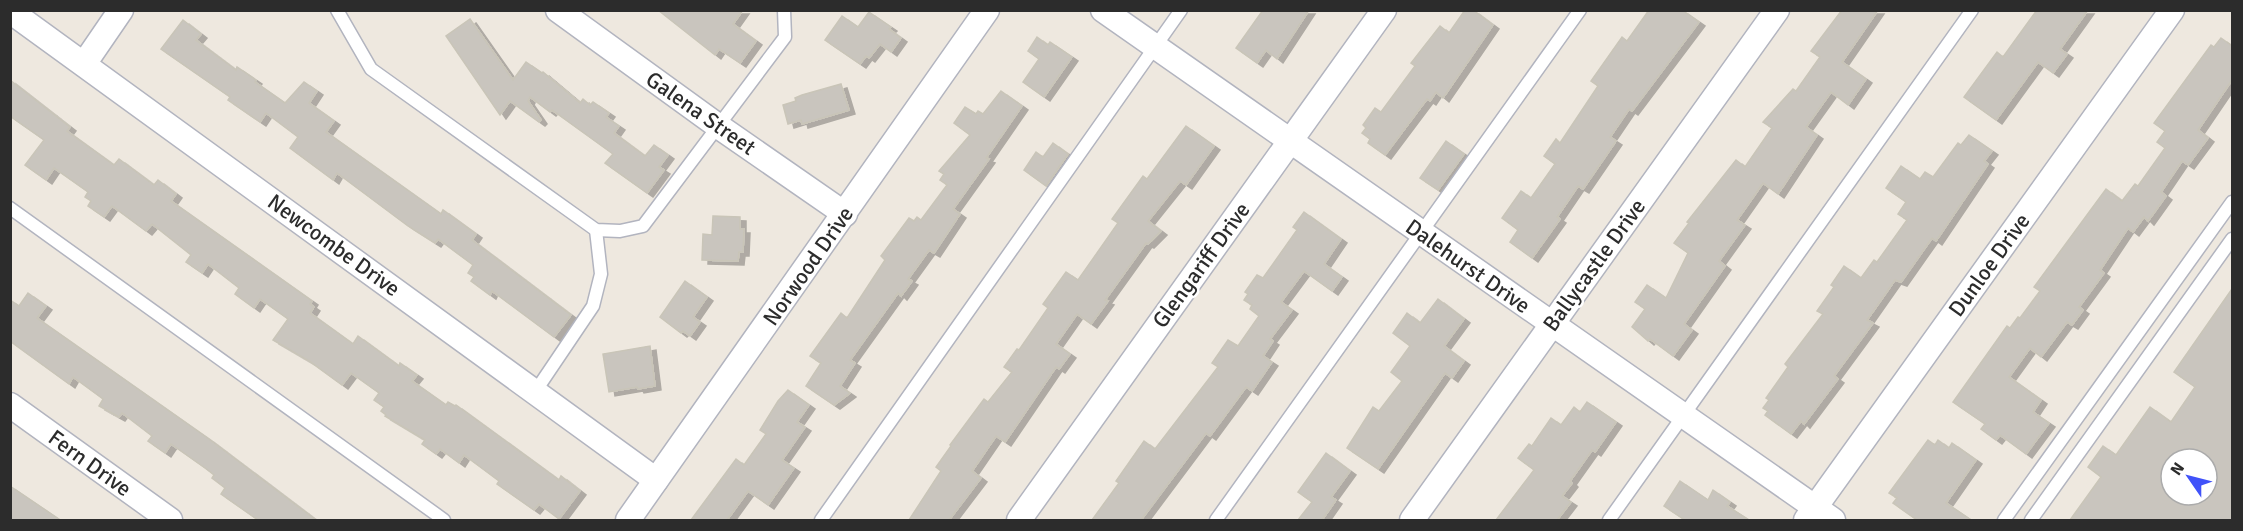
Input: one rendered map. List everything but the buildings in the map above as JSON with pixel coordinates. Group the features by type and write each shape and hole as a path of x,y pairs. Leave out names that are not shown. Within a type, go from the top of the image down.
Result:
{"street":[{"path":"84,64 121,10"},
{"name":"Galena Street","path":"558,10 718,126 845,214"},
{"name":"Norwood Drive","path":"628,520 987,10"},
{"name":"Dalehurst Drive","path":"1103,10 1289,142 1684,415 1818,516"},
{"name":"Glengariff Drive","path":"1019,520 1384,10"},
{"name":"Ballycastle Drive","path":"1412,520 1777,10"},
{"name":"Dunloe Drive","path":"1818,516 2172,10"},
{"name":"Newcombe Drive","path":"10,11 656,480"},
{"name":"Fern Drive","path":"10,405 171,520"}],"lane":[{"path":"337,10 371,69 596,230 620,231 643,226 785,36 784,10"},
{"path":"821,520 1181,10"},
{"path":"1216,520 1580,10"},
{"path":"1609,520 1972,10"},
{"path":"2004,520 2232,202"},
{"path":"10,208 444,520"},
{"path":"535,392 593,306 601,274 596,230"},
{"path":"2031,520 2232,239"}]}
